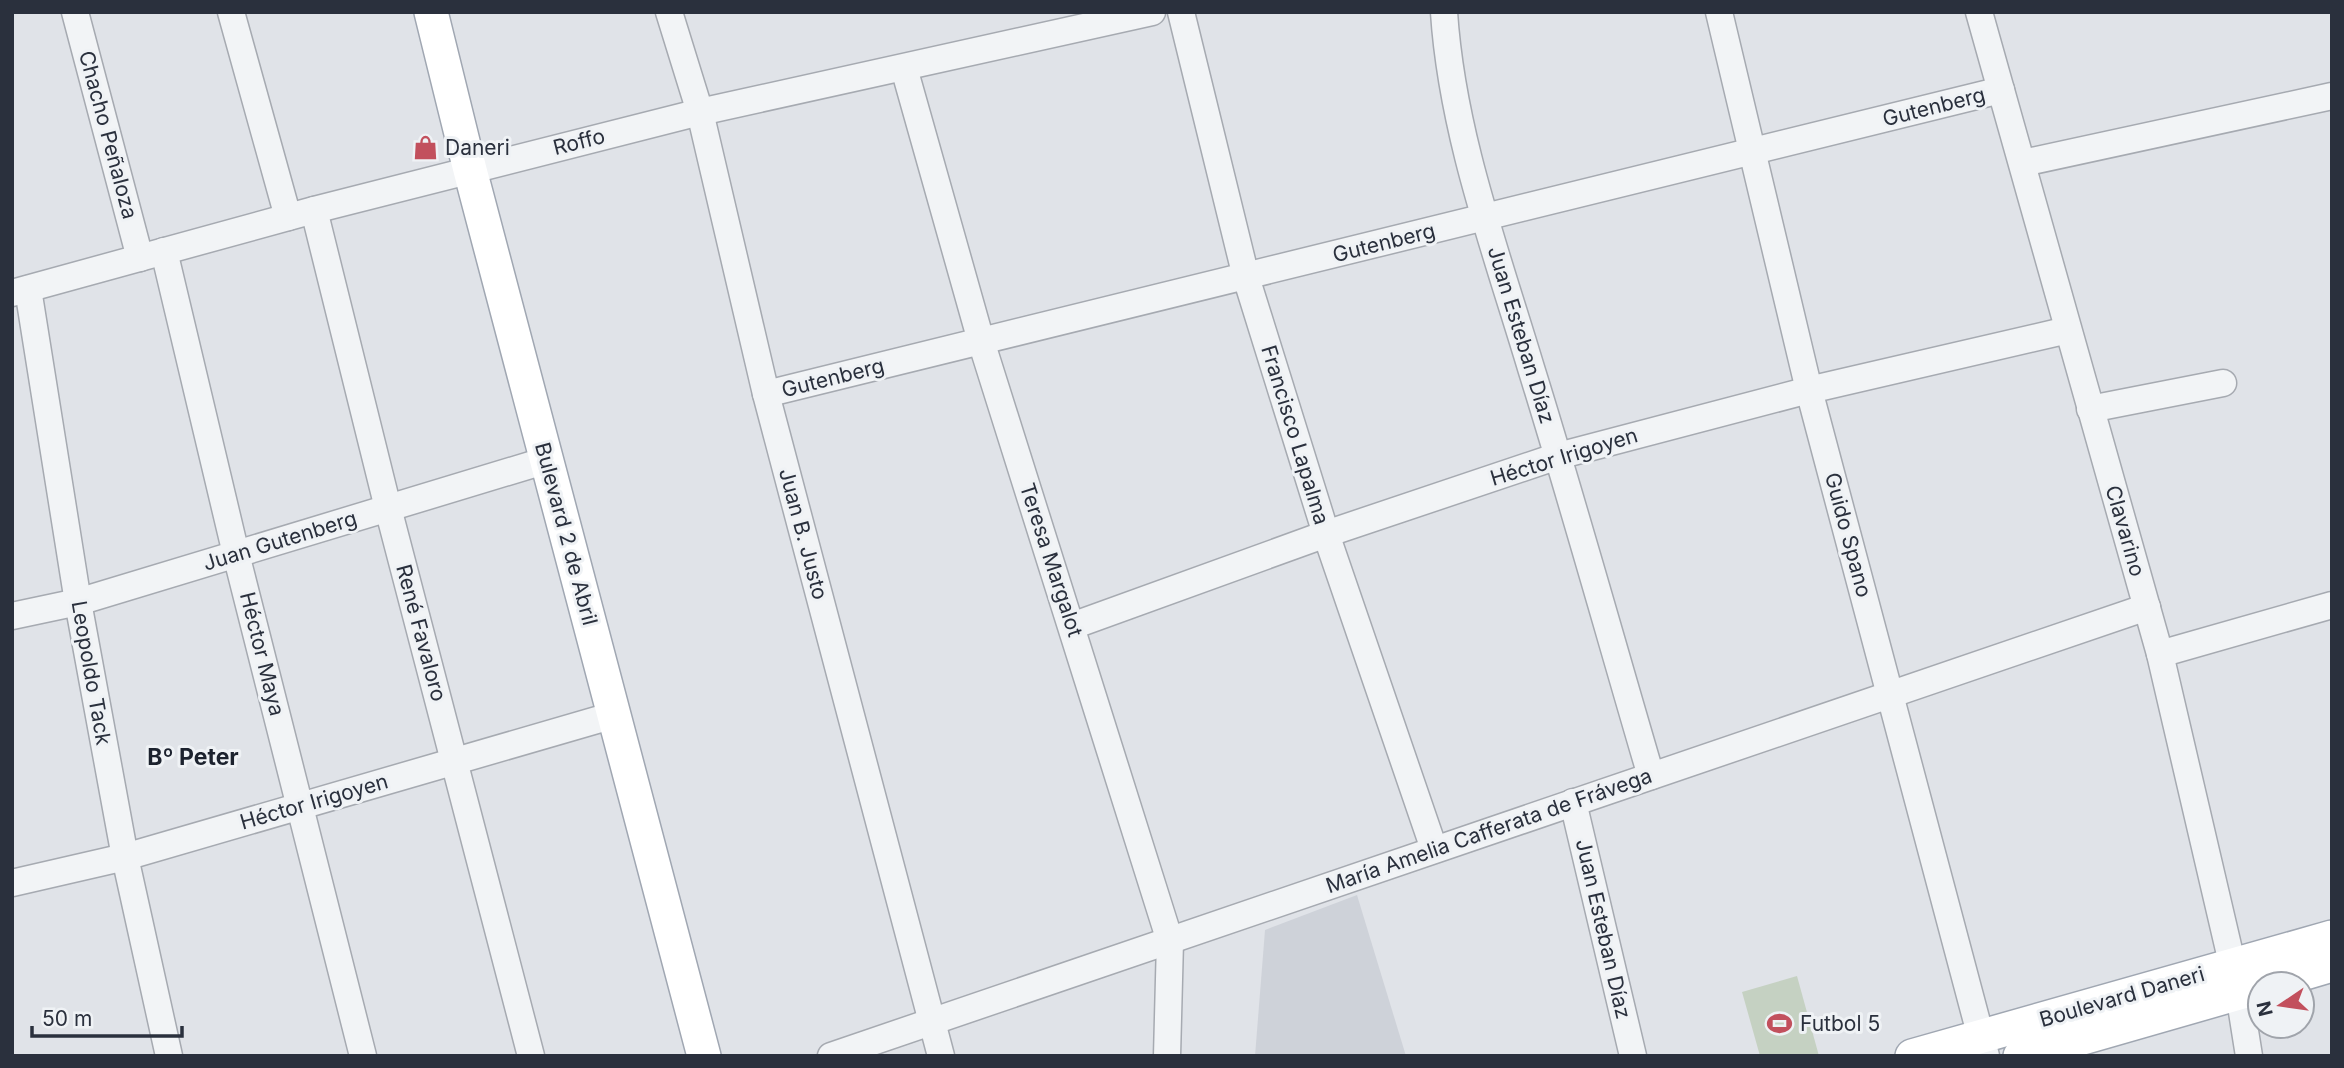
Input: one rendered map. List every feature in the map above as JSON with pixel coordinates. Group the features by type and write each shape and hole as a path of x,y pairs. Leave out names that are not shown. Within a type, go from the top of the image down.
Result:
{"main road":[{"name":"Bulevard 2 de Abril","path":"431,12 614,715 698,1054"},
{"name":"Boulevard Daneri","path":"2272,970 2332,937"},
{"name":"Boulevard Daneri","path":"2308,970 2332,965"},
{"name":"Boulevard Daneri","path":"1912,1056 1984,1047 2246,983"},
{"name":"Boulevard Daneri","path":"2020,1056 2246,983"}],"street":[{"name":"Chacho Peñaloza","path":"75,12 152,254"},
{"path":"231,12 288,217"},
{"name":"Juan B. Justo","path":"669,12 700,112 766,394 941,1056"},
{"name":"Roffo","path":"20,291 314,210 700,112 1152,12"},
{"name":"Francisco Lapalma","path":"1181,12 1246,277 1326,534 1434,849"},
{"name":"Juan Esteban Díaz","path":"1444,12 1447,57 1456,108 1485,217 1651,776"},
{"name":"Guido Spano","path":"1719,12 1810,390 1984,1047"},
{"name":"Clavarino","path":"1979,12 2247,970"},
{"name":"Teresa Margalot","path":"904,68 981,341 1170,941 1167,1056"},
{"name":"Gutenberg","path":"766,394 2001,90"},
{"path":"2023,163 2332,96"},
{"name":"René Favaloro","path":"314,210 388,508 531,1056"},
{"name":"Héctor Maya","path":"152,254 236,554 363,1056"},
{"name":"Leopoldo Tack","path":"20,291 125,858 169,1056"},
{"name":"Héctor Irigoyen","path":"1072,626 1326,534 1558,456 1810,390 2068,330"},
{"path":"2090,409 2223,383"},
{"name":"Juan Gutenberg","path":"12,615 78,602 547,460"},
{"path":"2160,654 2332,606"},
{"name":"María Amelia Cafferata de Frávega","path":"831,1056 2147,607"},
{"name":"Héctor Irigoyen","path":"12,883 125,858 614,715"},
{"name":"Juan Esteban Díaz","path":"1573,802 1633,1056"}],"shaded area":[{"path":"1357,895 1406,1056 1255,1056 1265,930"}],"green space":[{"name":"Futbol 5","path":"1797,976 1819,1056 1760,1056 1742,992"}],"place":[{"name":"Daneri","path":"425,148"},
{"name":"Futbol 5","path":"1780,1024"}],"district":[{"name":"Bº Peter","path":"193,757"}]}
